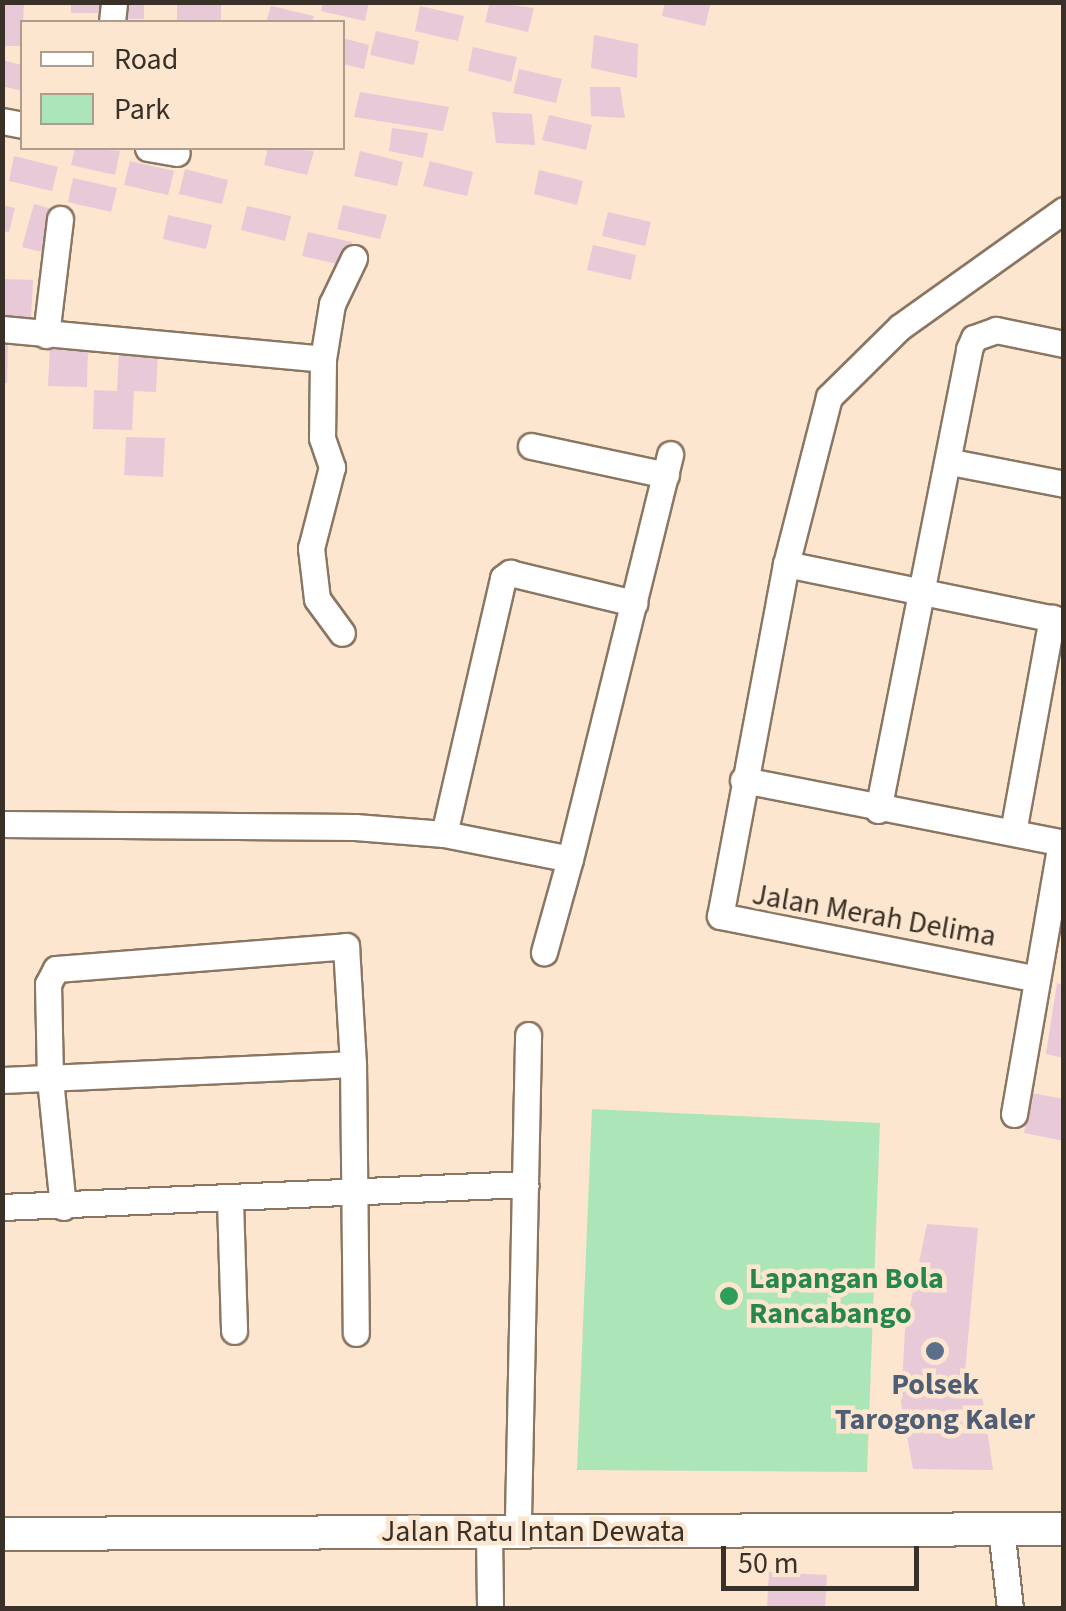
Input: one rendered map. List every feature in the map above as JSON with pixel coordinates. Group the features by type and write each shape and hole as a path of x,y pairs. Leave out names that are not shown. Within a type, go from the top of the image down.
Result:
{"street":[{"path":"160,150 177,153"},
{"path":"1014,1114 1062,842 878,810 744,780 786,564 829,397 900,327 1064,210"},
{"path":"46,335 60,219"},
{"path":"342,633 316,600 312,560 314,518 332,467 322,438 323,359 332,304 354,258"},
{"path":"2,328 323,359"},
{"path":"878,810 974,338 996,330 1064,344"},
{"path":"531,446 668,464 544,952"},
{"path":"951,462 1064,484"},
{"path":"786,564 1058,620 1013,832"},
{"path":"444,834 503,578 510,573 634,603"},
{"name":"Jalan Merah Delima","path":"744,780 719,911 724,920 1036,979"},
{"path":"2,824 354,827 444,834 570,859"},
{"path":"63,1208 50,1080 48,984 64,966 323,946 350,948 356,1333"},
{"path":"490,1608 503,1532 525,1184 528,1035"},
{"path":"2,1080 353,1064"},
{"path":"2,1207 63,1208 354,1189 525,1184"},
{"path":"230,1200 234,1331"},
{"path":"1001,1528 1010,1608"},
{"name":"Jalan Ratu Intan Dewata","path":"2,1534 1064,1529"}],"green space":[{"name":"Lapangan Bola Rancabango","path":"592,1109 880,1123 867,1472 577,1470"}],"building":[{"path":"4,2 24,2 20,46 4,46"},
{"path":"71,2 101,2 101,13 71,13"},
{"path":"118,2 144,2 144,19 117,19"},
{"path":"177,2 221,2 221,20 177,20"},
{"path":"323,2 369,2 365,21 321,11"},
{"path":"490,2 534,8 528,32 485,22"},
{"path":"665,2 711,2 705,26 662,16"},
{"path":"271,6 314,16 313,20 267,20"},
{"path":"420,6 464,16 458,41 415,31"},
{"path":"376,31 419,41 414,65 370,55"},
{"path":"594,35 638,44 637,78 591,68"},
{"path":"345,39 369,45 364,69 345,65"},
{"path":"473,47 517,57 511,82 468,71"},
{"path":"2,60 20,64 20,90 2,86"},
{"path":"519,69 562,79 556,103 513,93"},
{"path":"590,87 620,87 625,118 591,116"},
{"path":"360,92 449,107 443,131 354,117"},
{"path":"492,112 532,114 535,145 496,143"},
{"path":"549,115 592,125 586,150 542,140"},
{"path":"392,128 428,133 423,158 389,151"},
{"path":"75,150 120,151 115,175 71,165"},
{"path":"268,150 314,151 307,175 264,165"},
{"path":"360,151 403,162 397,186 354,176"},
{"path":"14,156 58,167 52,191 9,181"},
{"path":"130,161 174,171 168,195 124,185"},
{"path":"430,161 473,172 467,196 423,186"},
{"path":"185,169 228,180 222,204 179,194"},
{"path":"539,170 583,181 577,205 534,194"},
{"path":"73,178 117,188 111,212 68,202"},
{"path":"34,204 59,211 46,253 22,247"},
{"path":"2,205 15,208 9,232 2,231"},
{"path":"343,205 387,215 380,239 337,229"},
{"path":"247,206 291,216 285,241 241,230"},
{"path":"608,212 651,222 645,246 602,236"},
{"path":"168,215 212,225 206,249 163,239"},
{"path":"308,232 352,242 346,266 302,256"},
{"path":"593,245 636,255 631,280 587,270"},
{"path":"2,279 33,280 31,319 2,318"},
{"path":"2,344 8,344 7,383 2,383"},
{"path":"50,347 88,348 87,387 48,386"},
{"path":"119,351 158,353 156,392 134,391 132,430 93,429 94,390 117,391"},
{"path":"126,437 165,438 163,477 124,475"},
{"path":"1057,983 1064,985 1064,1058 1046,1054"},
{"path":"1031,1093 1064,1099 1064,1141 1024,1133"},
{"name":"Polsek Tarogong Kaler","path":"927,1224 978,1228 965,1372 981,1388 993,1470 913,1469 901,1403 905,1330"},
{"path":"769,1572 827,1575 825,1608 767,1608"}],"place":[{"name":"Lapangan Bola Rancabango","path":"729,1296"},
{"name":"Polsek Tarogong Kaler","path":"935,1351"}]}
